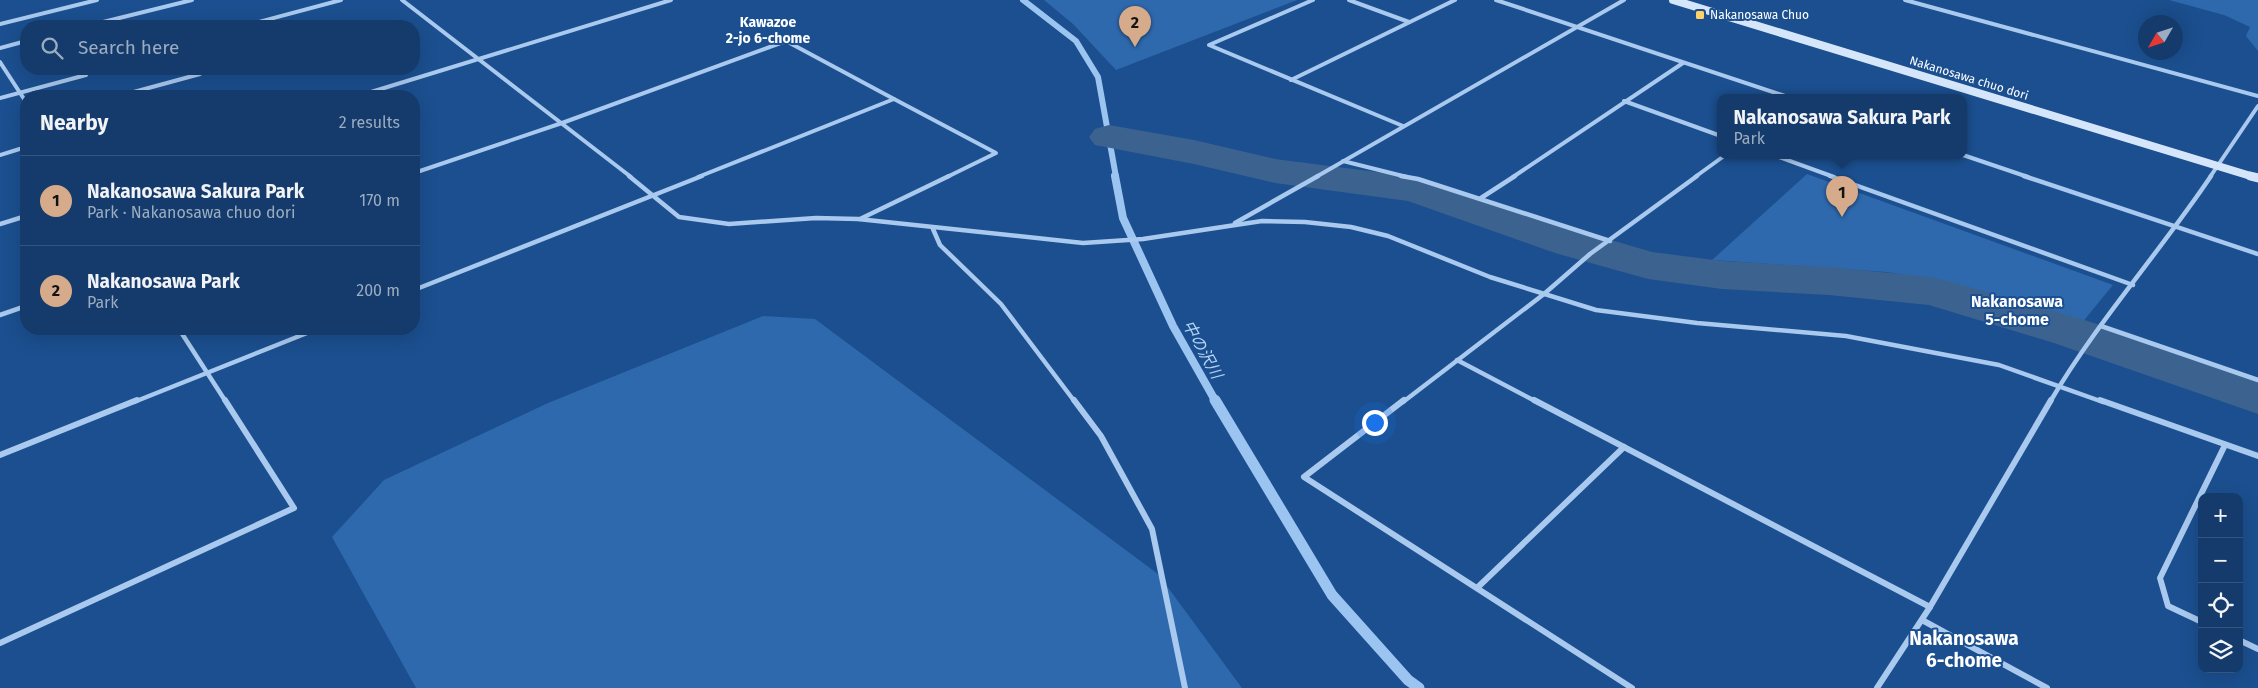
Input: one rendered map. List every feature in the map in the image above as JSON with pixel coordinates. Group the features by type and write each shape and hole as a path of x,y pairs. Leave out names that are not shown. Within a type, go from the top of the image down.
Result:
{"street":[{"path":"0,24 97,0"},
{"path":"111,20 192,0"},
{"path":"265,20 340,0"},
{"path":"402,0 653,194 679,217 729,224 816,218 858,219 933,229 1083,244 1143,239 1232,224 1271,221 1350,227 1388,236 1490,277 1596,310 1696,323 1846,336 1999,365 2258,456"},
{"path":"377,90 671,0"},
{"path":"1313,0 1209,46 1403,126"},
{"path":"1349,0 1409,22"},
{"path":"1291,80 1455,0"},
{"path":"1496,0 1778,94"},
{"path":"1232,224 1624,0"},
{"name":"Nakanosawa chuo dori","path":"1673,0 2258,178"},
{"path":"1905,0 2258,96"},
{"path":"420,171 562,123 786,41 996,153 858,219"},
{"path":"0,48 20,43"},
{"path":"0,62 20,92 0,98"},
{"path":"1481,198 1624,101 1684,63"},
{"path":"28,90 86,75"},
{"path":"141,90 196,75"},
{"path":"420,288 894,99"},
{"path":"1624,101 1717,135"},
{"path":"1877,688 1930,607 2060,385 2100,328 2177,226 2217,165 2256,114 2258,106"},
{"path":"0,155 20,149"},
{"path":"1967,156 2258,254"},
{"path":"1632,688 1304,477 1544,294 1590,254 1604,246 1720,159"},
{"path":"1784,159 2132,285"},
{"path":"1343,161 1377,171 1418,178 1610,241"},
{"path":"0,224 20,218"},
{"path":"933,229 940,244 1001,304 1100,436 1152,529 1185,688"},
{"path":"0,315 20,308"},
{"path":"2100,328 2258,380"},
{"path":"0,643 294,508 183,335"},
{"path":"0,455 302,335"},
{"path":"1457,360 1930,607"},
{"path":"2198,620 2168,606 2160,578 2225,445"},
{"path":"1477,588 1624,447"},
{"path":"1922,620 2047,688"},
{"path":"2243,642 2258,649"}],"shaded area":[{"path":"1044,0 1297,0 1116,70 1073,24"},
{"path":"2169,0 2258,0 2258,51 2246,36 2250,27 2224,15"},
{"path":"1807,174 2113,285 2081,324 1975,290 1931,279 1886,272 1712,260"},
{"path":"763,316 815,319 1158,574 1242,688 416,688 332,537 384,480 548,403"}],"waterway":[{"name":"中の沢川","path":"1023,0 1076,41 1098,77 1116,177"},
{"path":"1109,137 1194,152 1275,171 1361,181 1416,190 1571,243 1648,265 1722,275 1829,281 1931,291 1981,304 2071,332 2258,397"},
{"name":"中の沢川","path":"1115,176 1123,218 1173,326 1216,402"},
{"name":"中の沢川","path":"1215,400 1332,595 1408,680 1419,688"}],"place":[{"name":"Nakanosawa Chuo","path":"1700,15"},
{"name":"Nakanosawa Park","path":"1135,47"},
{"name":"Nakanosawa Sakura Park","path":"1842,217"}],"district":[{"name":"Kawazoe 2-jo 6-chome","path":"768,30"},
{"name":"Nakanosawa 5-chome","path":"2017,310"},
{"name":"Nakanosawa 6-chome","path":"1964,649"}]}
